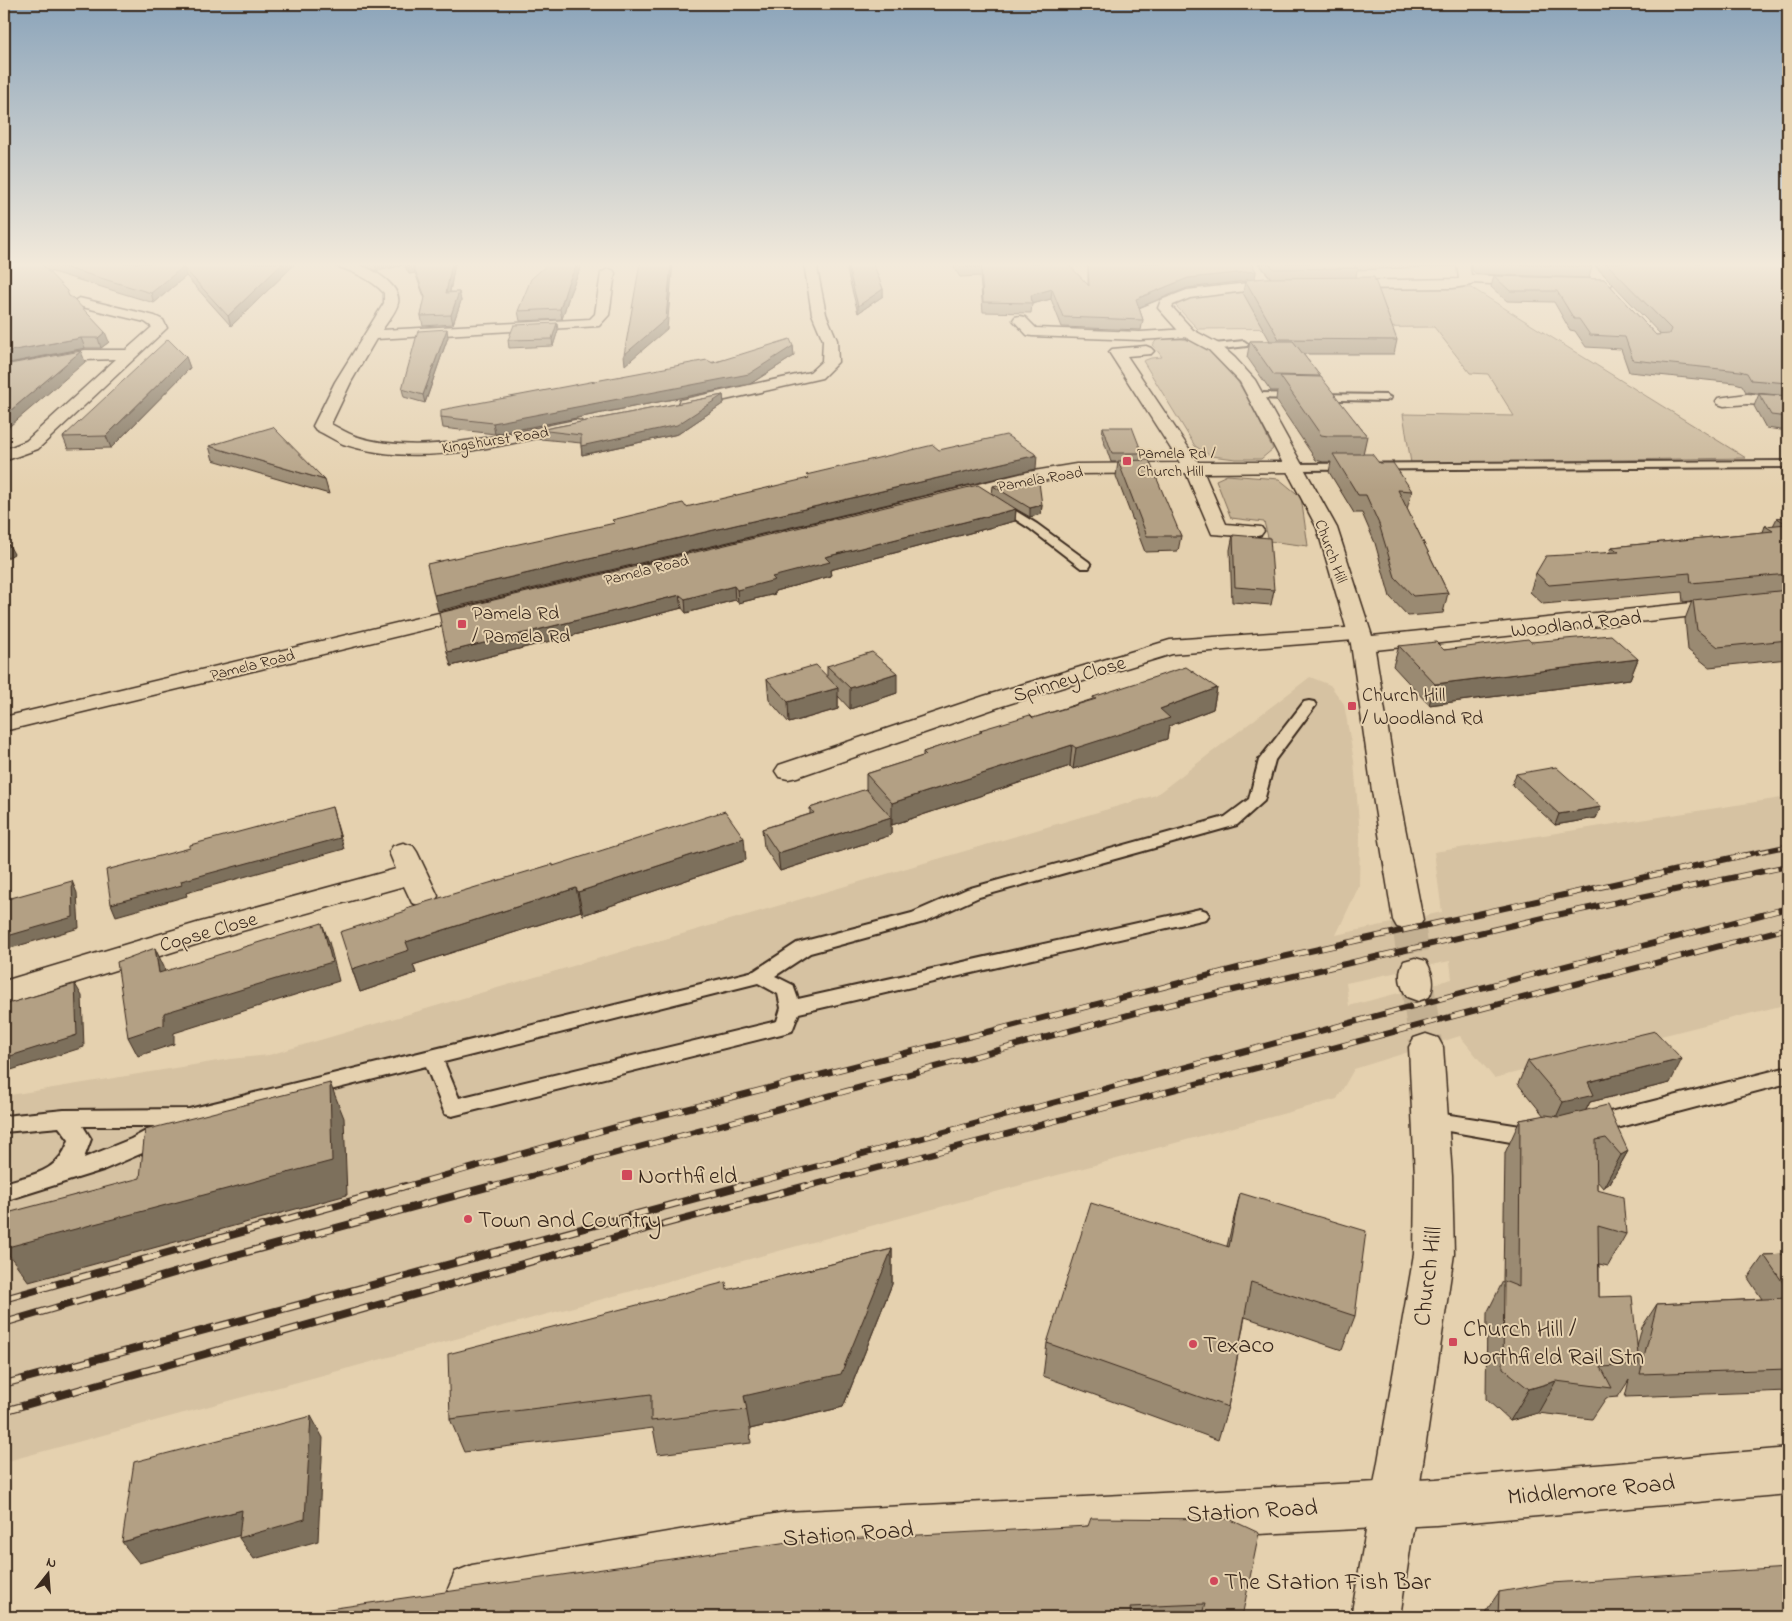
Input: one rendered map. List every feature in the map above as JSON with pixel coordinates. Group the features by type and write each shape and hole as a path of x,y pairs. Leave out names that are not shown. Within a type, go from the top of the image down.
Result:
{"street":[{"path":"4,456 32,445 148,339"},
{"name":"Kingshurst Road","path":"369,339 343,382 322,426 351,442 379,448 428,450 488,442 595,421"},
{"path":"672,406 794,381 816,374 830,362 829,339"},
{"name":"Church Hill","path":"1198,339 1214,347 1247,380 1327,528 1361,639 1408,920"},
{"path":"1146,351 1118,352 1193,469 1219,530 1254,531"},
{"path":"4,370 86,355 130,354"},
{"path":"1724,401 1747,398 1788,402"},
{"name":"Pamela Road","path":"4,724 1028,478 1076,469 1294,467"},
{"name":"Woodland Road","path":"1361,639 1788,599"},
{"name":"Spinney Close","path":"789,773 993,701 1170,647 1361,639"},
{"name":"Copse Close","path":"4,993 208,930 413,874"},
{"name":"Church Hill","path":"1375,1617 1434,1254 1435,1222 1426,1047"},
{"name":"Middlemore Road","path":"1394,1504 1436,1502 1788,1471"},
{"name":"Station Road","path":"434,1596 786,1535 1394,1504"}],"lane":[{"path":"1214,347 1244,344"},
{"path":"1255,396 1386,398"},
{"path":"1294,467 1788,464"},
{"path":"976,490 1033,526 1085,565"},
{"path":"4,1124 64,1118 189,1117 760,976 804,948 918,918 973,893 1231,821 1256,801 1267,760 1310,705"},
{"path":"791,1008 1200,915"},
{"path":"432,1057 452,1108 785,1026 791,1008 786,990 760,976"},
{"path":"1431,1120 1542,1138 1788,1075"},
{"path":"4,1192 95,1164 139,1145 189,1117"},
{"path":"58,1175 75,1154 80,1139 64,1118"}],"shaded area":[{"path":"1157,339 1188,340 1203,346 1217,356 1240,385 1273,449 1261,459 1236,459 1211,456 1195,446 1143,361 1162,357 1153,345"},
{"path":"1443,339 1554,339 1746,458 1411,463 1403,414 1514,416 1488,374 1470,373"},
{"path":"1227,475 1279,479 1301,497 1308,546 1269,541 1264,522 1231,518 1216,480"},
{"path":"1310,677 1330,685 1344,704 1354,761 1360,835 1359,886 1336,935 1442,912 1434,852 1788,797 1788,1004 1494,1078 1460,1036 1354,1069 1337,1099 4,1462 4,1096 230,1059 269,1055 1156,795","holes":["1450,961 1452,979 1349,1006 1346,983"]}],"building":[{"path":"4,339 77,339 4,352"},
{"path":"168,339 186,357 106,436 63,437"},
{"path":"416,339 443,339 423,395 402,389"},
{"path":"509,339 552,339 552,339"},
{"path":"627,339 643,339 624,355"},
{"path":"790,339 793,346 749,374 493,423 441,417 441,410 707,360 713,363"},
{"path":"1279,339 1397,339 1397,340"},
{"path":"1626,339 1788,339 1788,383 1751,380 1747,373 1740,371 1633,360"},
{"path":"1250,341 1293,341 1320,376 1274,375"},
{"path":"81,351 4,416 4,365"},
{"path":"1280,376 1321,377 1367,436 1321,435"},
{"path":"1759,394 1788,396 1788,417 1771,415"},
{"path":"723,395 677,425 581,446 581,435 539,430"},
{"path":"273,427 325,480 209,446"},
{"path":"1103,427 1132,427 1142,453 1112,453"},
{"path":"1006,435 1037,455 434,595 427,564 615,523 612,520 683,503 686,507 809,478 806,475 933,445 939,450"},
{"path":"1333,454 1372,454 1379,463 1393,463 1412,491 1398,490 1448,593 1413,596 1395,577 1379,524 1366,495 1358,495"},
{"path":"1149,460 1181,536 1147,536 1118,461"},
{"path":"1038,475 1042,505 1030,508 993,486"},
{"path":"978,485 1016,509 825,557 830,562 772,577 775,580 737,590 734,586 685,599 680,595 447,652 439,613"},
{"path":"1788,517 1788,574 1691,583 1690,573 1549,585 1536,573 1546,556 1619,552 1612,547 1773,531 1765,526 1787,524 1777,518"},
{"path":"1233,535 1270,538 1274,590 1235,587"},
{"path":"1788,590 1788,640 1718,647 1697,630 1693,600"},
{"path":"1611,635 1638,659 1435,684 1399,646 1436,642 1444,650 1528,639 1531,642"},
{"path":"872,652 897,673 850,688 827,666"},
{"path":"816,665 838,688 788,702 767,679"},
{"path":"1186,667 1217,688 1160,709 1170,718 1076,748 1072,745 892,803 866,774 926,755 923,752 982,732 980,730 1030,715 1033,718 1096,699 1093,697"},
{"path":"1556,767 1601,807 1559,814 1516,774"},
{"path":"866,789 891,817 778,853 762,829 814,813 810,808"},
{"path":"332,807 340,838 181,881 182,885 111,904 106,870 190,848 190,845"},
{"path":"725,811 744,838 578,892 576,888 406,942 409,950 352,969 340,932 406,911 406,908 553,864 553,866"},
{"path":"72,881 73,917 4,937 4,900"},
{"path":"322,923 332,962 164,1013 164,1025 128,1037 117,962 155,948 159,973"},
{"path":"75,984 77,1035 4,1058 4,1005"},
{"path":"1655,1031 1682,1059 1588,1082 1594,1095 1563,1102 1528,1061"},
{"path":"330,1083 332,1161 4,1248 11,1212 140,1178 145,1130"},
{"path":"1607,1105 1628,1151 1621,1155 1606,1138 1596,1140 1597,1190 1623,1197 1626,1234 1598,1226 1599,1297 1632,1296 1639,1365 1601,1367 1612,1388 1556,1381 1529,1389 1503,1368 1504,1281 1519,1287 1520,1120 1546,1115 1559,1117"},
{"path":"1240,1193 1366,1231 1355,1316 1251,1282 1228,1407 1047,1343 1091,1203 1229,1247"},
{"path":"892,1249 841,1374 744,1396 747,1410 651,1421 651,1394 450,1419 448,1354 726,1282 727,1290"},
{"path":"1788,1254 1788,1290 1764,1255"},
{"path":"1787,1298 1788,1369 1640,1374 1657,1304"},
{"path":"311,1416 305,1519 239,1538 242,1510 122,1542 134,1462"},
{"path":"1091,1518 1229,1519 1259,1533 1242,1617 1201,1617 1205,1604 1130,1607 1131,1617 274,1617 788,1542 1088,1526"},
{"path":"1788,1568 1788,1617 1498,1617 1499,1592 1551,1583"}],"tunnel":[{"path":"1408,920 1415,969"},
{"path":"1418,989 1426,1047"}],"railway":[{"path":"1740,856 1788,846"},
{"path":"400,1188 616,1127 1269,960 1745,855"},
{"path":"487,1188 1147,1010 1552,916 1788,866"},
{"path":"736,1188 1454,995 1788,908"},
{"path":"801,1188 1788,928"},
{"path":"4,1299 405,1186"},
{"path":"4,1323 225,1258 491,1186"},
{"path":"4,1384 741,1186"},
{"path":"4,1411 653,1227 806,1186"}],"place":[{"name":"Pamela Rd / Church Hill","path":"1127,461"},
{"name":"Pamela Rd / Pamela Rd","path":"462,624"},
{"name":"Church Hill / Woodland Rd","path":"1352,706"},
{"name":"Northfield","path":"627,1175"},
{"name":"Town and Country","path":"468,1219"},
{"name":"Church Hill / Northfield Rail Stn","path":"1453,1342"},
{"name":"Texaco","path":"1193,1344"},
{"name":"The Station Fish Bar","path":"1214,1581"}]}
